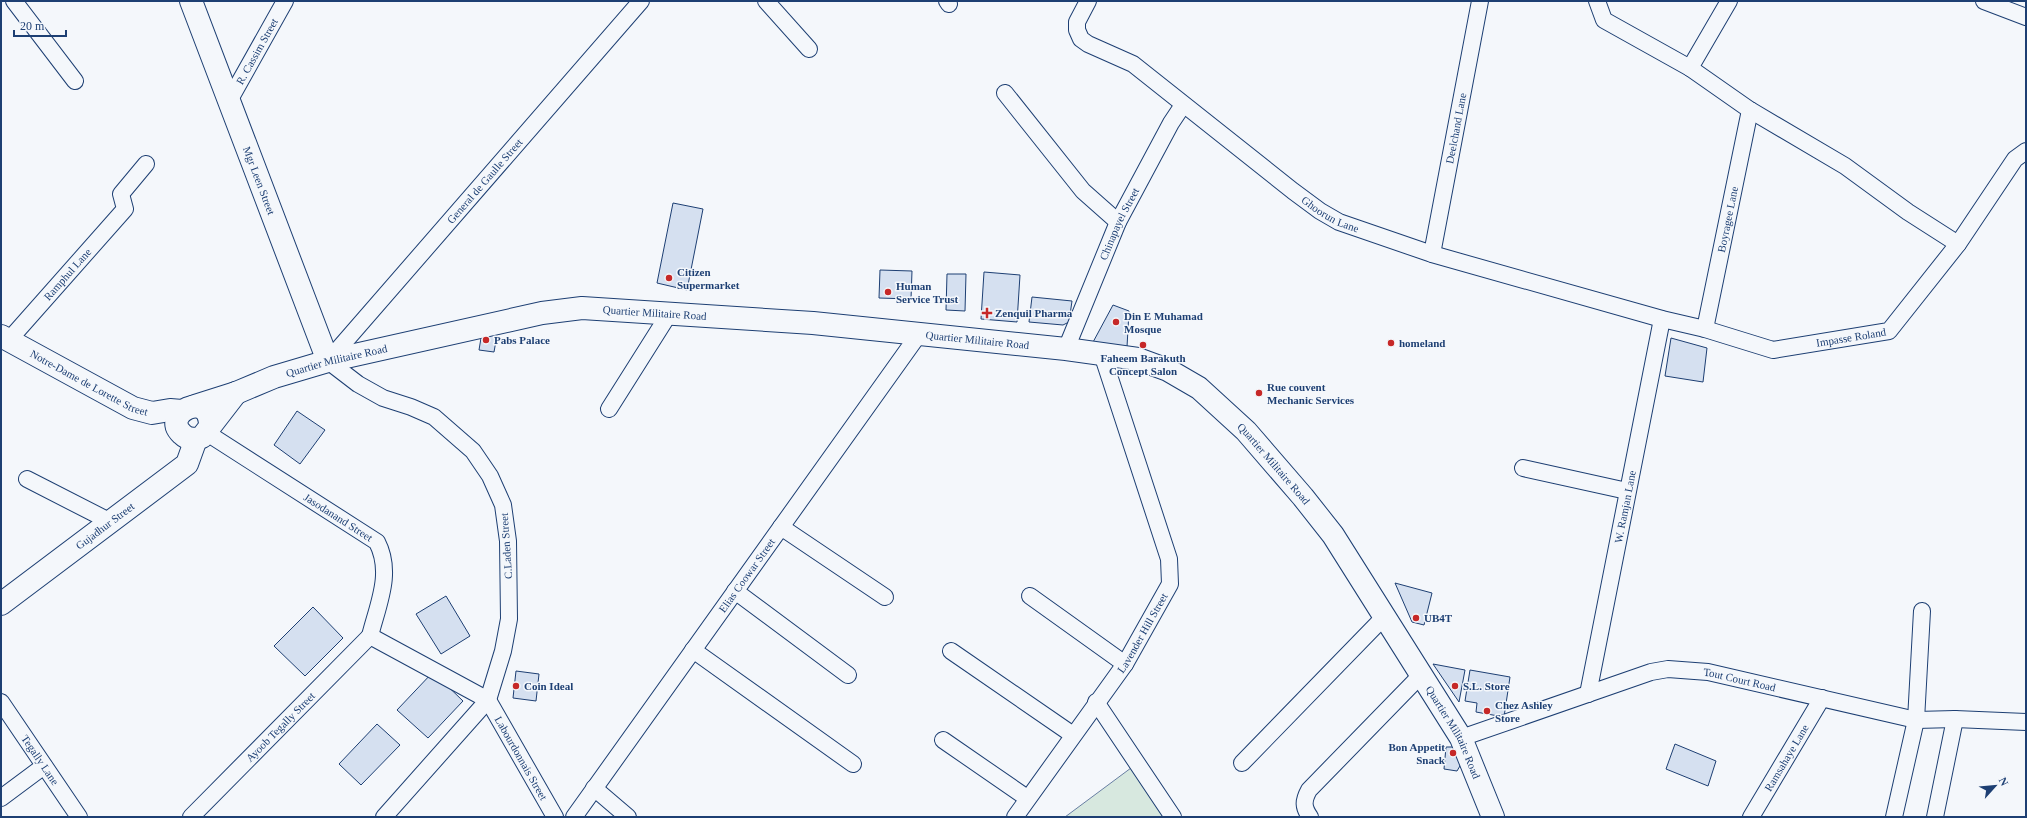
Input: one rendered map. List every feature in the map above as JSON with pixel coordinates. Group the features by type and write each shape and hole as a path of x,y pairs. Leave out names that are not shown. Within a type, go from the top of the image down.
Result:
{"main road":[{"name":"Mgr Leen Street","path":"191,1 328,361"},
{"name":"Quartier Militaire Road","path":"188,409 236,393 274,377 328,361 542,313 582,308 813,323 1066,349 1138,359 1168,370 1199,388 1224,409 1246,431 1303,497 1333,535 1461,738 1493,817"},
{"name":"Notre-Dame de Lorette Street","path":"5,338 133,408 152,413 188,409"},
{"name":"Quartier Militaire Road","path":"204,433 236,393"},
{"path":"201,408 207,413 204,433 188,438 181,434 177,426 177,418 188,409 201,408"},
{"name":"Gujadhur Street","path":"1,604 187,464 204,433"}],"street":[{"path":"14,1 75,81"},
{"name":"R. Cassim Street","path":"229,101 285,1"},
{"name":"General de Gaulle Street","path":"328,361 641,1"},
{"path":"766,1 810,49"},
{"name":"Ghoorun Lane","path":"1088,1 1077,22 1077,30 1081,39 1088,44 1133,64 1183,105 1320,211 1339,222 1432,254 1662,319"},
{"name":"Deelchand Lane","path":"1432,254 1480,1"},
{"path":"1597,1 1604,20 1690,68 1750,110 1845,166 1908,212 1958,244"},
{"path":"1690,68 1729,1"},
{"path":"1984,1 2026,17"},
{"path":"1005,93 1083,191 1118,222"},
{"name":"Chinapayel Street","path":"1066,349 1118,222 1171,122 1183,105"},
{"name":"Boyragee Lane","path":"1705,329 1750,110"},
{"name":"Impasse Roland","path":"1662,319 1705,329 1773,350 1889,331 1958,244 2015,159 2026,151"},
{"name":"Ramphul Lane","path":"5,338 125,209 121,194 146,164"},
{"path":"609,409 669,314"},
{"name":"W. Ramjan Lane","path":"1588,694 1662,319"},
{"name":"Elias Coowar Street","path":"574,817 919,334"},
{"name":"Lavender Hill Street","path":"1015,817 1096,702 1125,664 1170,584 1169,559 1102,354"},
{"name":"C.Laden Street","path":"328,361 358,384 383,398 411,407 434,417 472,451 490,476 503,505 508,541 509,619 503,651 488,700"},
{"name":"Jasodanand Street","path":"204,433 377,542 384,555 386,573 370,636"},
{"path":"1523,468 1627,491"},
{"path":"27,479 111,522"},
{"path":"781,527 885,597"},
{"path":"735,591 848,675"},
{"path":"1030,596 1125,664"},
{"path":"1894,817 1916,720 1922,611"},
{"path":"1242,763 1385,616"},
{"path":"370,636 488,700 384,817"},
{"name":"Ayoob Tegally Street","path":"190,817 370,636"},
{"path":"693,650 853,764"},
{"path":"951,651 1073,735"},
{"name":"Tout Court Road","path":"1461,738 1651,672 1668,669 1708,672 1916,720 1955,719 2026,722"},
{"path":"1310,817 1304,808 1304,799 1309,790 1422,674"},
{"name":"Ramsahaye Lane","path":"1751,817 1822,698"},
{"name":"Labourdonnais Street","path":"488,700 555,817"},
{"name":"Tegally Lane","path":"1,702 79,817"},
{"path":"1096,702 1173,817"},
{"path":"1935,817 1955,719"},
{"path":"944,740 1027,798"},
{"path":"1,798 44,766"},
{"path":"594,788 628,817"}],"shaded area":[{"path":"1135,765 1168,817 1065,817"}],"building":[{"path":"673,203 703,209 687,290 657,283"},
{"path":"880,270 912,271 911,299 879,298"},
{"path":"984,272 1020,275 1017,322 981,319"},
{"path":"947,274 966,274 965,311 946,310"},
{"path":"1032,297 1072,301 1069,322 1063,325 1029,322"},
{"name":"Din E Muhamad Mosque","path":"1113,305 1129,311 1127,347 1092,344"},
{"path":"482,332 497,335 494,352 479,350"},
{"path":"1671,338 1707,348 1703,382 1665,376"},
{"path":"297,411 325,430 300,464 274,445"},
{"path":"1395,583 1432,593 1424,625 1412,622"},
{"path":"446,596 470,636 441,654 416,614"},
{"path":"313,607 343,638 305,676 274,646"},
{"name":"S.L. Store","path":"1433,664 1465,670 1459,702"},
{"path":"1470,670 1510,677 1504,717 1476,712 1477,703 1465,701"},
{"path":"516,671 539,674 536,701 513,698"},
{"path":"433,672 463,701 428,738 397,710"},
{"path":"377,724 400,745 361,785 339,764"},
{"path":"1675,744 1716,761 1708,786 1666,769"},
{"name":"Bon Appetit Snack","path":"1446,747 1457,747 1464,759 1457,771 1444,769"}],"place":[{"name":"Citizen Supermarket","path":"669,278"},
{"name":"Human Service Trust","path":"888,292"},
{"name":"Zenquil Pharma","path":"987,313"},
{"name":"Din E Muhamad Mosque","path":"1116,322"},
{"name":"Pabs Palace","path":"486,340"},
{"name":"homeland","path":"1391,343"},
{"name":"Faheem Barakuth Concept Salon","path":"1143,345"},
{"name":"Rue couvent Mechanic Services","path":"1259,393"},
{"name":"UB4T","path":"1416,618"},
{"name":"Coin Ideal","path":"516,686"},
{"name":"S.L. Store","path":"1455,686"},
{"name":"Chez Ashley Store","path":"1487,711"},
{"name":"Bon Appetit Snack","path":"1453,753"}]}
